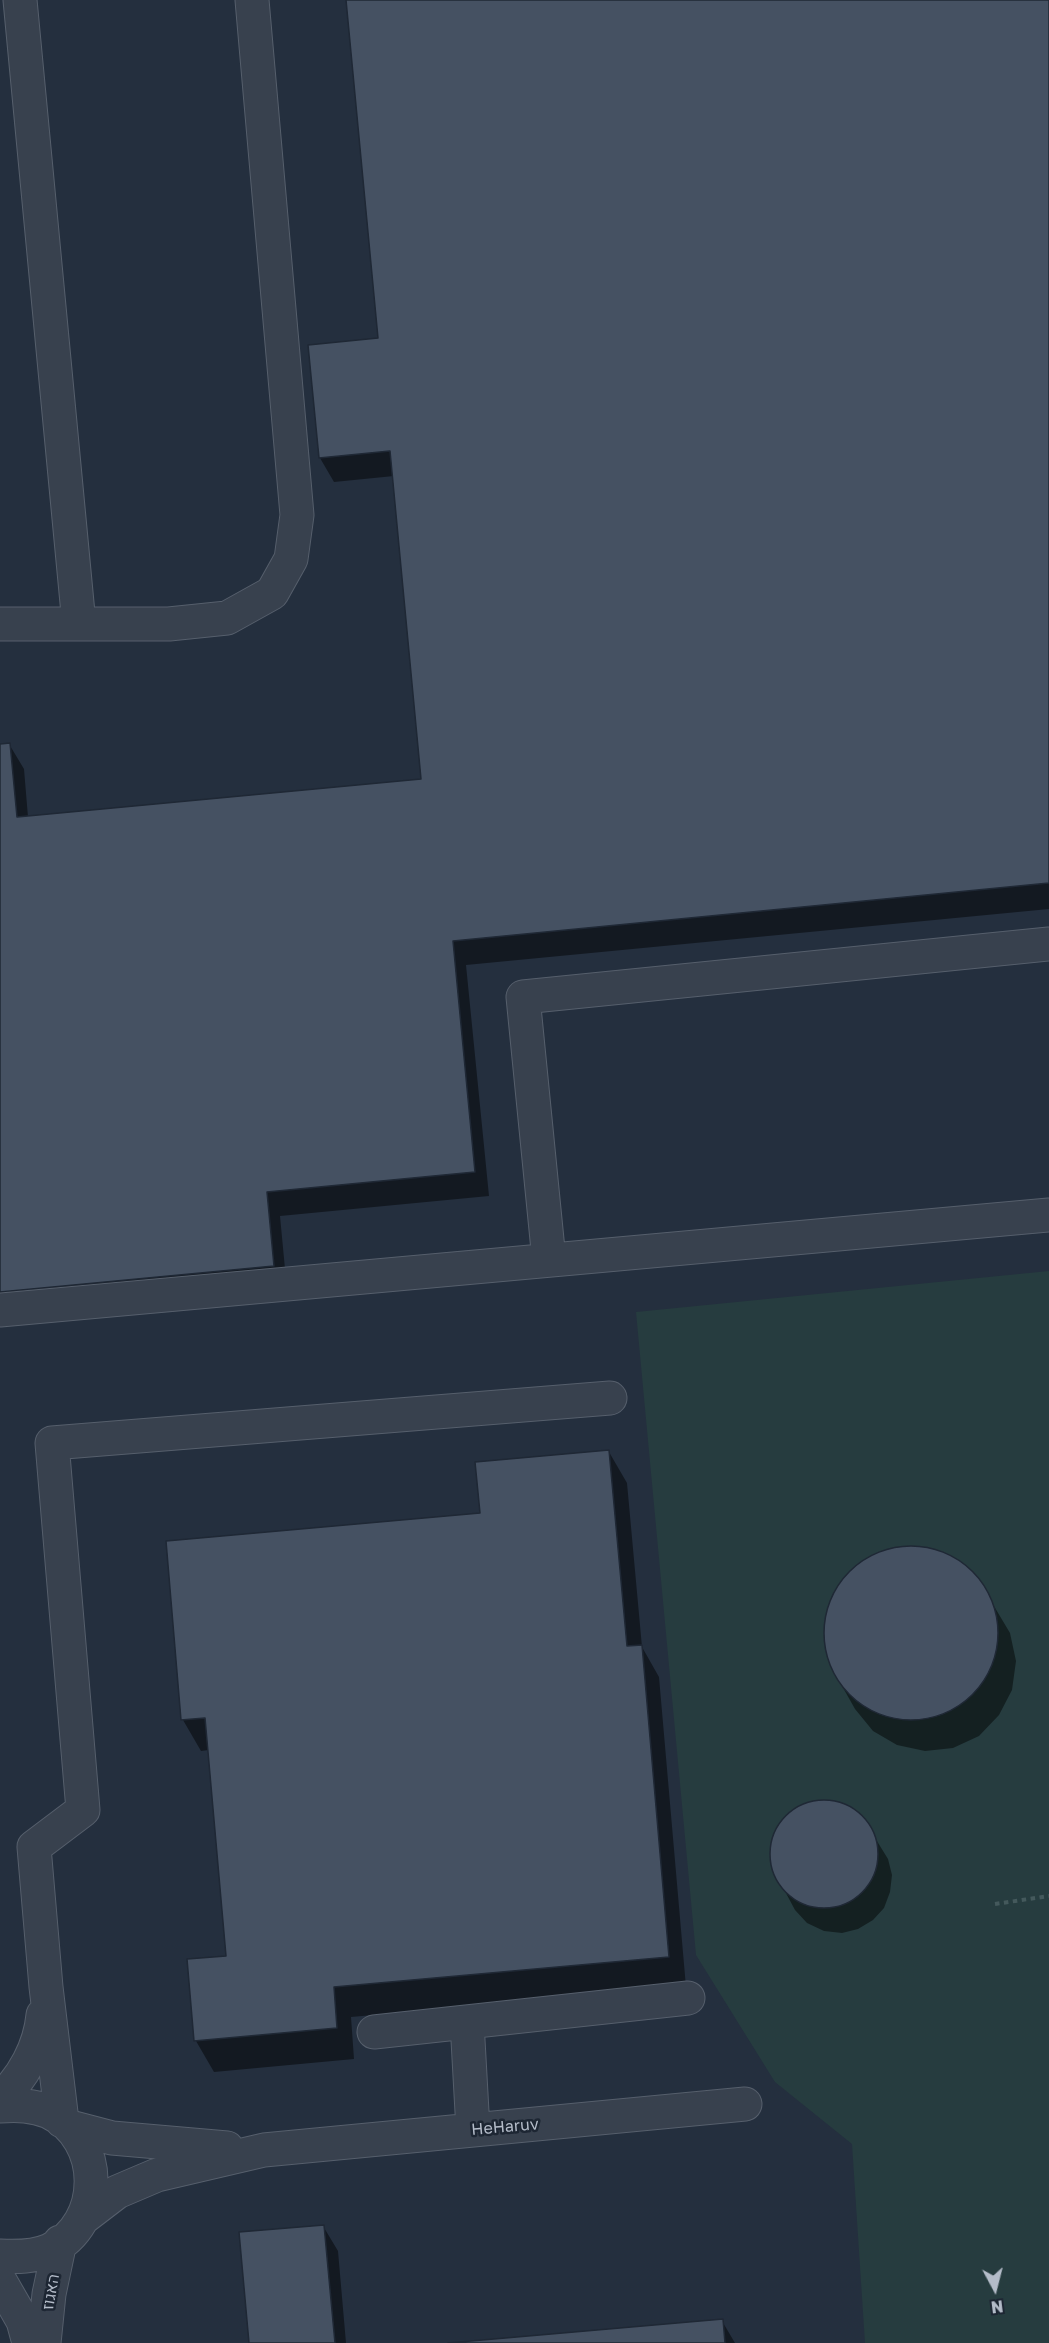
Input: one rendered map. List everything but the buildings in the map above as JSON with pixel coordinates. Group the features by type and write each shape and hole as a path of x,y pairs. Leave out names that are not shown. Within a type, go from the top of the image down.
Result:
{"street":[{"path":"20,0 79,624"},
{"path":"0,624 170,624 227,618 272,593 291,559 297,515 252,0"},
{"path":"549,1260 523,997 1049,944"},
{"path":"0,1310 1049,1215"},
{"path":"83,2218 91,2196 92,2172 85,2148 66,2124 46,1987 34,1847 83,1810 52,1443 610,1398"},
{"path":"0,2099 12,2088 31,2058 42,2023 46,1987"},
{"path":"374,2032 688,1998"},
{"path":"467,2022 473,2130"},
{"name":"HeHaruv","path":"60,2242 69,2236 83,2218 117,2192 156,2175 264,2150 745,2104"},
{"name":"HeHaruv","path":"0,2106 25,2105 50,2112 66,2124 112,2138 264,2150"},
{"path":"0,2256 27,2256 50,2250 60,2242"},
{"name":"האגוז","path":"44,2343 48,2294 60,2242"},
{"name":"האגוז","path":"0,2281 23,2321 29,2343"}],"path":[{"path":"995,1904 1049,1896"}],"green space":[{"path":"1049,1271 1049,2343 865,2343 852,2144 775,2082 696,1955 636,1312"}]}
